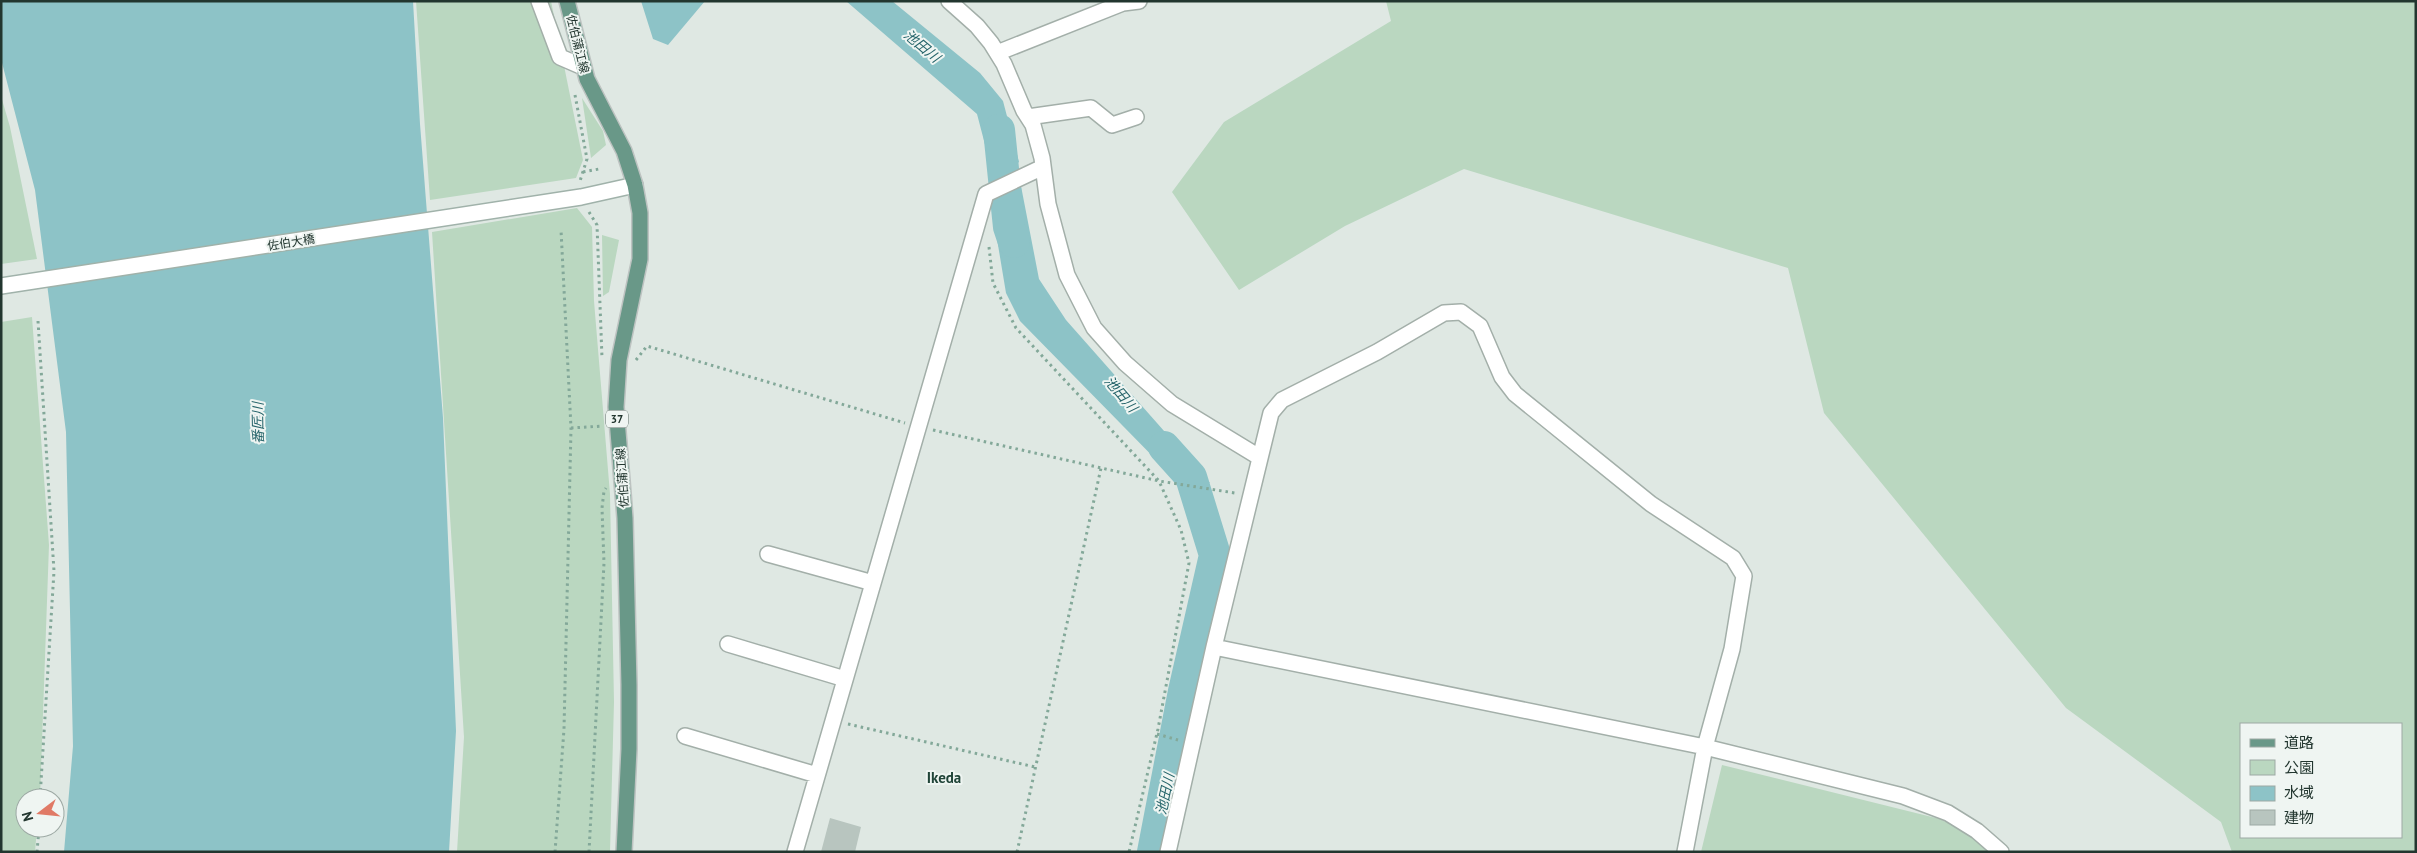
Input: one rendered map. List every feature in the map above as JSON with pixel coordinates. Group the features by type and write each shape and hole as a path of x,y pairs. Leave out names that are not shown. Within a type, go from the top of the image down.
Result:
{"main road":[{"name":"佐伯蒲江線","path":"567,1 583,67 596,99 616,134 635,185 640,213 640,259 616,383 616,407 622,474 629,685 629,749 624,852"}],"street":[{"path":"539,1 560,57 583,67"},
{"path":"949,1 977,26 997,53 1033,126 1043,168 1048,204 1067,275 1094,328 1126,364 1172,404 1259,457"},
{"path":"997,53 1123,3 1139,1"},
{"path":"1028,117 1090,108 1112,125 1136,117"},
{"path":"795,852 986,194 1043,168"},
{"name":"佐伯大橋","path":"1,286 584,203 635,185"},
{"path":"1168,852 1214,647 1271,413 1282,400 1376,352 1444,313 1461,312 1480,326 1502,377 1515,394 1651,504 1733,558 1744,576 1732,649 1705,747 1685,852"},
{"path":"768,554 873,583"},
{"path":"728,644 845,679"},
{"path":"1214,647 1705,747 1903,796 1948,813 1977,831 2001,852"},
{"path":"684,736 817,775"}],"path":[{"path":"583,172 599,169"},
{"path":"584,203 597,225 602,359"},
{"path":"555,852 564,729 571,428 561,230"},
{"path":"988,238 993,283 1016,328 1160,481 1181,530 1189,564 1156,734 1129,852"},
{"path":"38,320 54,570 41,788"},
{"path":"635,361 647,346 918,426 1160,481 1239,494"},
{"path":"571,428 604,427 604,416"},
{"path":"1017,852 1101,468"},
{"path":"590,852 604,563 604,491 622,474"},
{"path":"833,720 1035,767"},
{"path":"1156,734 1192,744"},
{"path":"37,852 38,838"}],"green space":[{"path":"416,1 551,1 583,160 576,178 430,200"},
{"path":"1386,1 2416,1 2416,852 2232,852 2221,822 2066,708 1824,413 1788,268 1464,169 1345,226 1239,290 1172,192 1224,122 1391,21"},
{"path":"1,96 10,127 37,259 1,264"},
{"path":"582,98 603,131 606,145 591,158"},
{"path":"577,208 592,227 594,301 610,494 614,702 610,852 457,852 464,737 432,232"},
{"path":"602,235 619,240 609,292 603,296"},
{"path":"32,317 49,545 40,788 15,788 15,838 36,838 35,852 1,852 1,322"},
{"path":"1722,765 1940,819 1968,833 1988,852 1701,852"}],"water":[{"name":"番匠川","path":"1,1 413,1 420,124 443,418 456,731 449,852 64,852 73,746 66,432 35,190 1,59"},
{"path":"641,1 705,1 668,45 653,39"},
{"path":"846,1 892,1 980,73 1003,101 1019,162 994,179 977,114"},
{"path":"1021,186 1039,279 1066,320 1210,483 1173,477 1020,321 1006,293 992,209"}],"building":[{"path":"830,818 861,827 855,852 821,852"}],"waterway":[{"name":"池田川","path":"999,130 1009,227 1014,242"},
{"name":"池田川","path":"1153,852 1184,691 1215,555 1191,477 1164,447"}],"district":[{"name":"Ikeda","path":"944,777"}]}
